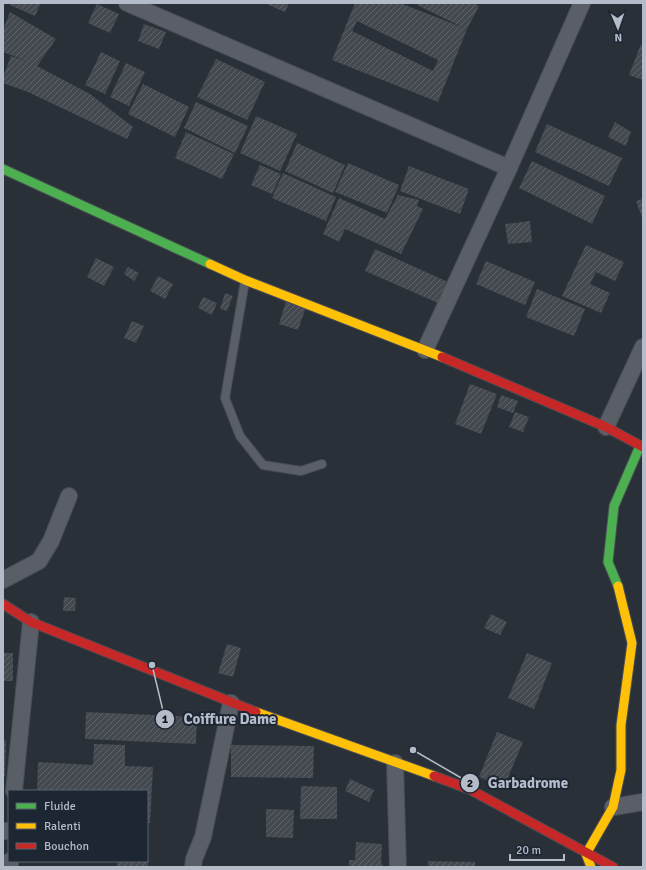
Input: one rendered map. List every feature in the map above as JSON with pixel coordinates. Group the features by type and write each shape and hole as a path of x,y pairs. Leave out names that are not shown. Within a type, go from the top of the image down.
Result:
{"street":[{"path":"127,3 509,168"},
{"path":"425,350 509,168 582,3"},
{"path":"3,169 245,280 425,350 606,427 641,447 614,506 608,562 623,604 632,643 622,725 621,770 613,807 586,854"},
{"path":"606,427 643,347"},
{"path":"3,580 39,561 51,541 69,496"},
{"path":"3,604 30,622 231,703 469,789 586,854 613,867"},
{"path":"14,790 30,622"},
{"path":"193,867 194,859 203,837 231,703"},
{"path":"395,763 398,867"},
{"path":"613,807 643,802"},
{"path":"586,854 591,867"}],"lane":[{"path":"245,280 225,398 234,424 240,436 263,465 301,471 322,464"}],"building":[{"path":"11,3 41,3 35,16 10,5"},
{"path":"264,3 289,3 285,12"},
{"path":"355,3 400,3 464,28 417,5 418,3 474,3 479,6 467,29 438,102 332,60","holes":["357,21 438,60 433,71 352,31"]},
{"path":"97,4 119,14 110,33 88,23"},
{"path":"10,12 56,39 37,66 90,94 133,127 127,139 28,92 3,83 3,77 11,56 27,61 3,52 3,30"},
{"path":"144,24 166,32 159,49 138,41"},
{"path":"641,44 643,45 643,80 629,75"},
{"path":"101,52 120,61 105,94 85,85"},
{"path":"216,59 265,82 247,120 197,97"},
{"path":"126,63 145,72 129,106 110,97"},
{"path":"143,84 189,107 175,137 128,114"},
{"path":"196,102 248,126 235,153 184,128"},
{"path":"256,116 297,134 280,171 240,153"},
{"path":"615,122 631,132 626,146 608,137"},
{"path":"547,124 622,158 609,186 535,152"},
{"path":"186,132 234,154 222,179 175,158"},
{"path":"297,143 345,165 333,193 285,171"},
{"path":"532,161 605,196 592,224 519,188"},
{"path":"348,163 399,185 387,213 335,192"},
{"path":"260,165 281,174 272,194 251,185"},
{"path":"409,166 469,189 460,214 400,191"},
{"path":"283,173 336,197 326,221 272,198"},
{"path":"398,195 419,200 417,206 423,209 401,254 345,229 339,242 323,234 339,198 385,219"},
{"path":"643,199 643,220 636,201"},
{"path":"530,221 532,242 508,244 505,224"},
{"path":"586,245 624,262 615,281 596,272 590,284 610,293 601,313 562,296"},
{"path":"375,249 448,282 438,303 365,271"},
{"path":"96,258 114,267 104,286 87,277"},
{"path":"486,261 535,282 525,305 476,284"},
{"path":"128,267 139,273 134,281 124,274"},
{"path":"158,276 173,284 165,299 150,291"},
{"path":"537,289 585,309 574,336 526,317"},
{"path":"225,293 233,296 227,311 220,309"},
{"path":"203,297 217,303 212,315 198,308"},
{"path":"286,301 306,307 298,330 279,324"},
{"path":"132,321 144,326 136,343 124,338"},
{"path":"470,384 497,394 481,434 455,424"},
{"path":"501,395 518,401 513,413 497,407"},
{"path":"515,412 529,417 523,432 509,427"},
{"path":"64,597 76,598 75,611 63,611"},
{"path":"491,614 507,622 500,635 484,628"},
{"path":"227,644 241,648 233,677 218,673"},
{"path":"3,653 13,653 13,681 3,681"},
{"path":"527,653 552,663 534,709 508,698"},
{"path":"86,712 197,717 196,744 85,739"},
{"path":"497,732 523,742 504,787 479,777"},
{"path":"3,740 6,740 5,776 3,776"},
{"path":"94,744 125,745 125,766 153,767 150,823 148,823 148,790 37,790 38,762 93,765"},
{"path":"231,745 314,746 313,778 231,777"},
{"path":"350,779 374,790 369,802 345,791"},
{"path":"301,786 337,787 337,819 300,819"},
{"path":"266,809 294,810 293,838 266,837"},
{"path":"356,842 382,844 381,862 383,867 349,867 349,860 355,860"},
{"path":"428,861 475,862 475,867 428,867"},
{"path":"117,862 148,862 148,867 117,867"}],"traffic: fast":[{"path":"3,169 210,264"},
{"path":"618,586 608,562 614,506 640,446"}],"traffic: slow":[{"path":"210,264 245,280 442,357"},
{"path":"591,867 586,854 613,807 621,770 621,725 632,643 618,586"},
{"path":"256,712 434,776"}],"traffic: jam":[{"path":"442,357 606,427 643,447"},
{"path":"3,604 31,622 256,712"},
{"path":"434,776 469,789 613,867"}],"place":[{"name":"Coiffure Dame","path":"152,665"},
{"name":"Garbadrome","path":"413,750"}]}
